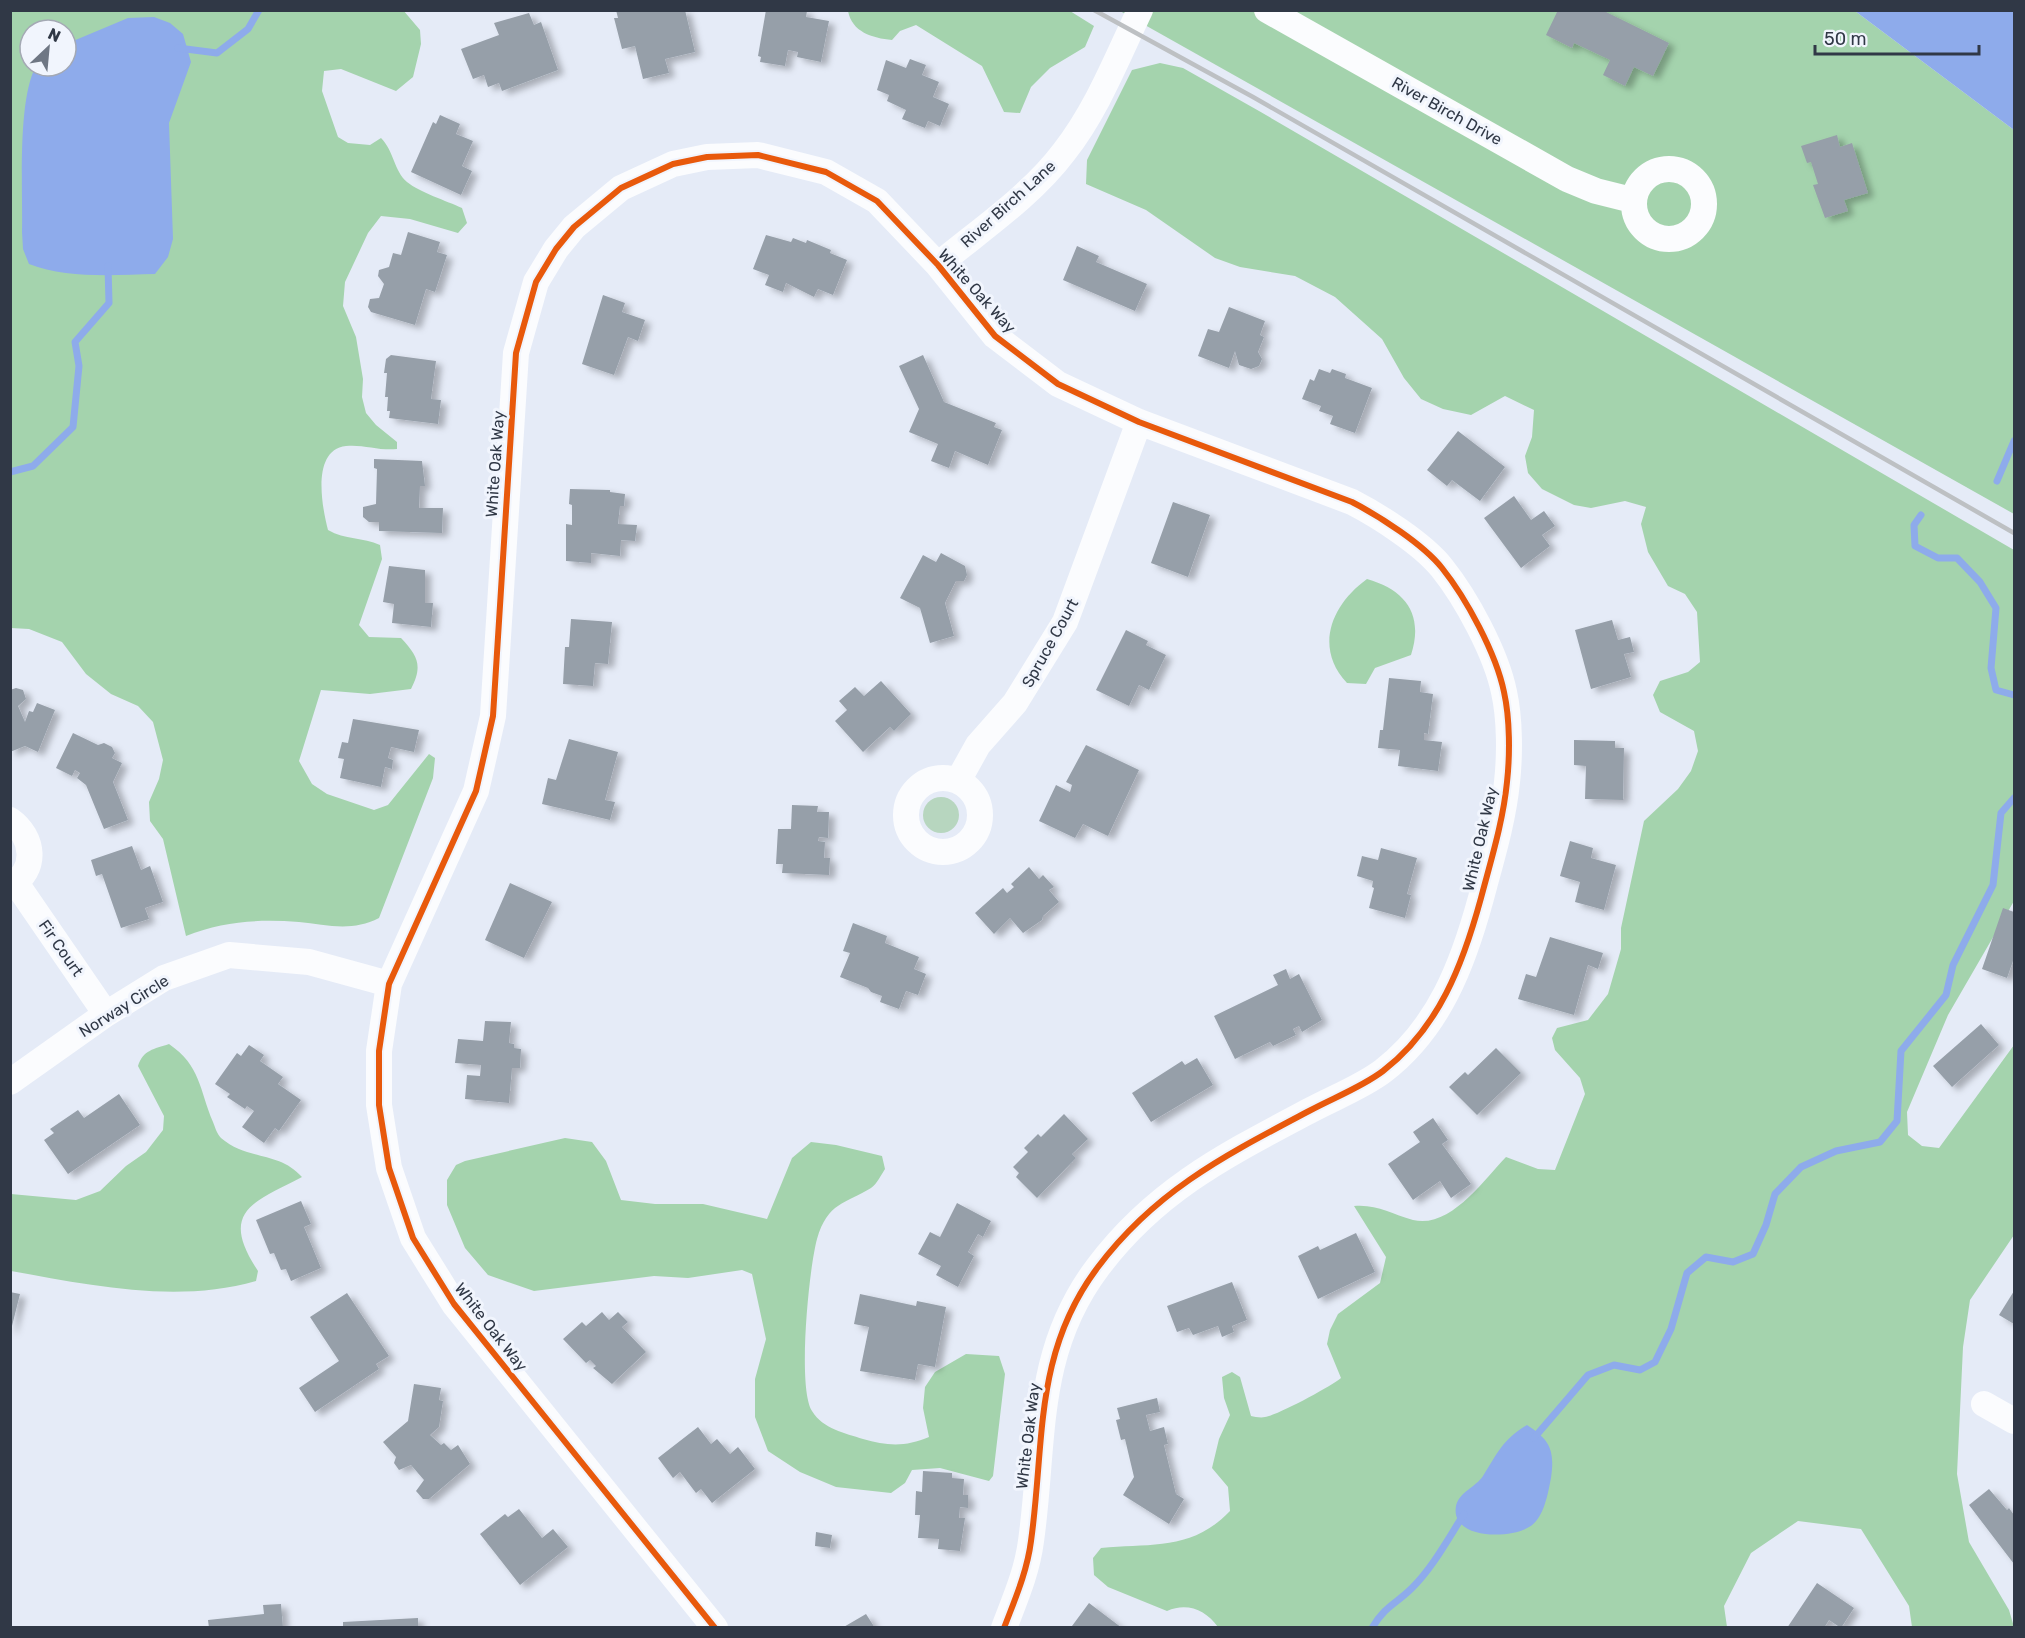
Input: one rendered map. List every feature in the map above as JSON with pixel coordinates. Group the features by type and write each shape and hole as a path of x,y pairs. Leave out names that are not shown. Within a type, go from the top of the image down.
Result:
{"street":[{"name":"River Birch Lane","path":"938,265 1039,180 1064,153 1084,123 1140,10"},
{"name":"River Birch Drive","path":"1267,10 1567,178 1596,191 1632,200"},
{"name":"White Oak Way","path":"715,1628 464,1317 413,1238 389,1168 379,1105 379,1051 389,984 479,780 494,716 516,353 536,282 556,249 574,227 621,188 673,164 706,157 758,155 826,172 877,201 938,265 995,336 1059,384 1139,422 1352,502 1379,516 1440,565 1477,621 1504,690 1508,780 1499,832 1466,954 1452,985 1419,1035 1382,1072 1225,1155 1161,1200 1098,1267 1075,1302 1056,1346 1040,1422 1031,1541 1023,1580 1004,1628"},
{"name":"Spruce Court","path":"958,781 978,746 1015,704 1065,622 1139,422"},
{"name":"Fir Court","path":"10,820 19,826 29,845 28,866 13,884 106,1014"},
{"name":"Norway Circle","path":"10,1082 106,1014 164,978 229,955 309,962 389,984"},
{"path":"1984,1404 2014,1421"}],"green space":[{"path":"403,10 420,30 421,44 413,77 396,91 341,69 324,71 322,91 338,137 348,143 370,145 381,138 389,149 399,172 407,182 426,193 462,208 467,223 458,233 410,219 381,216 368,233 345,282 343,306 356,337 363,379 362,397 366,413 376,425 397,442 397,449 346,446 335,450 323,468 322,494 328,530 380,545 382,559 359,625 369,637 401,638 415,656 418,668 411,689 370,694 321,690 299,761 312,784 327,794 374,810 388,805 429,754 435,758 433,778 379,918 349,926 255,921 227,924 186,936 163,839 150,821 149,802 159,779 163,760 153,722 138,706 111,694 86,674 62,642 29,629 11,628 10,11"},
{"path":"848,11 1070,11 1094,26 1085,47 1050,68 1031,87 1020,113 1004,112 982,66 916,25 900,31 892,40 877,38 858,29"},
{"path":"1120,11 1855,11 2014,130 2014,514"},
{"path":"1160,63 1183,68 1259,111 2014,550 2014,901 1948,1015 1907,1112 1908,1135 1922,1146 1939,1148 2014,1045 2014,1235 1970,1300 1963,1347 1957,1474 1969,1542 2009,1610 2014,1627 1912,1627 1909,1606 1861,1529 1798,1521 1751,1553 1724,1606 1727,1627 1218,1627 1208,1616 1196,1609 1182,1607 1167,1611 1108,1587 1094,1575 1093,1558 1101,1548 1154,1545 1186,1539 1216,1524 1230,1511 1228,1487 1212,1468 1219,1439 1230,1415 1224,1398 1222,1377 1232,1372 1240,1377 1251,1416 1262,1417 1292,1406 1341,1378 1327,1344 1330,1330 1338,1314 1380,1283 1386,1257 1354,1206 1370,1206 1413,1220 1427,1221 1440,1217 1465,1201 1506,1157 1538,1169 1555,1170 1585,1094 1580,1078 1555,1050 1552,1038 1557,1028 1588,1020 1608,994 1621,949 1621,928 1644,821 1678,789 1691,771 1698,751 1694,731 1660,712 1653,695 1660,681 1688,672 1700,662 1697,612 1685,594 1668,586 1648,552 1641,524 1646,507 1625,501 1591,508 1574,505 1542,489 1528,473 1525,456 1532,437 1534,410 1505,396 1471,415 1443,409 1421,399 1404,378 1382,339 1335,297 1295,276 1240,267 1215,258 1146,210 1086,184 1087,160 1132,70"},
{"path":"1367,579 1392,590 1409,606 1415,628 1414,641 1411,655 1375,668 1366,684 1347,683 1337,670 1331,656 1329,642 1331,628 1344,601"},
{"path":"941,797 954,802 959,815 954,828 941,833 928,828 923,815 928,802"},
{"path":"169,1044 180,1052 198,1079 215,1128 221,1138 242,1150 283,1163 302,1177 256,1202 247,1211 242,1221 241,1235 246,1251 258,1271 256,1281 226,1288 164,1292 71,1282 11,1271 11,1194 76,1200 100,1191 126,1166 146,1152 163,1130 164,1116 138,1066 146,1053"},
{"path":"565,1138 592,1142 606,1161 621,1200 655,1204 703,1204 767,1219 792,1158 811,1142 836,1145 882,1156 885,1169 875,1184 832,1211 821,1227 817,1239 808,1300 805,1354 805,1378 812,1411 828,1426 863,1439 880,1443 912,1443 929,1437 923,1408 925,1387 935,1372 966,1354 999,1356 1005,1374 993,1476 989,1481 940,1468 912,1470 905,1483 891,1493 836,1487 800,1472 768,1451 755,1417 755,1379 766,1339 752,1274 742,1270 688,1278 654,1276 534,1291 488,1275 465,1248 447,1205 447,1180 456,1165 465,1161"}],"water":[{"path":"1855,11 2014,11 2014,130"},
{"path":"154,17 170,23 183,34 191,62 169,123 173,239 168,257 155,274 75,274 43,269 29,264 23,249 22,146 23,123 31,78 78,78 78,39 128,18"},
{"path":"1527,1425 1546,1441 1551,1453 1551,1478 1542,1512 1529,1527 1509,1534 1496,1535 1472,1531 1462,1525 1457,1517 1458,1501 1480,1480 1506,1442"}],"building":[{"path":"616,10 685,10 695,52 665,59 669,73 643,79 635,46 622,49 614,18 618,18"},
{"path":"766,10 803,10 807,11 806,17 829,21 821,62 797,57 798,52 788,50 785,66 760,62 761,57 758,56"},
{"path":"1558,10 1602,10 1669,43 1653,76 1634,67 1625,86 1603,75 1610,60 1574,43 1572,48 1546,35"},
{"path":"529,13 534,25 541,22 558,70 502,91 499,83 488,87 484,75 473,79 461,49 499,35 494,23"},
{"path":"910,59 926,65 922,75 939,82 933,97 949,104 940,126 928,121 925,128 902,119 906,110 887,101 889,95 877,90 886,60 906,68"},
{"path":"440,115 460,124 456,134 473,141 462,166 472,171 461,195 411,172 433,122 436,124"},
{"path":"1837,135 1840,147 1852,143 1868,193 1844,200 1848,211 1825,218 1813,185 1818,184 1811,162 1807,163 1801,146"},
{"path":"408,232 440,242 437,252 447,255 435,292 426,289 415,325 371,312 368,307 370,299 379,298 384,284 378,276 379,270 389,267 393,253 401,255"},
{"path":"766,235 791,242 793,238 806,243 807,240 847,260 833,295 818,289 814,297 786,283 783,292 765,285 769,275 753,269"},
{"path":"1077,246 1099,256 1096,262 1147,284 1135,311 1063,280"},
{"path":"603,295 625,303 622,312 645,320 638,341 628,337 614,375 582,364"},
{"path":"1229,307 1265,321 1260,335 1264,337 1258,352 1262,359 1259,366 1251,369 1239,365 1235,351 1229,368 1198,356 1208,329 1219,332"},
{"path":"391,355 436,361 431,399 441,400 438,424 389,418 388,397 385,397 387,373 384,373 386,359"},
{"path":"923,355 944,402 996,423 994,427 1002,430 988,465 955,451 949,468 931,461 938,444 909,432 919,409 899,366"},
{"path":"1319,369 1330,373 1332,369 1346,374 1345,378 1372,388 1355,433 1330,424 1333,416 1319,411 1321,406 1302,399 1310,379 1314,381"},
{"path":"1458,431 1505,467 1480,501 1452,480 1447,486 1427,470"},
{"path":"374,459 422,461 425,486 420,486 419,508 443,508 442,533 379,531 379,522 369,522 363,517 363,507 376,504 377,469 374,468"},
{"path":"570,489 610,490 610,492 625,494 624,506 620,506 618,524 637,525 635,541 621,540 620,556 591,553 591,563 566,561 566,524 572,525 572,505 569,504"},
{"path":"1514,496 1531,520 1544,511 1555,526 1542,535 1550,546 1521,568 1484,518"},
{"path":"1173,502 1210,515 1188,577 1151,563"},
{"path":"941,553 965,566 967,575 964,581 956,581 945,603 954,636 930,643 920,608 900,598 923,555 936,562"},
{"path":"389,566 425,570 425,603 433,603 431,627 392,623 394,604 383,602"},
{"path":"571,619 612,622 608,664 595,663 593,686 563,684 565,647 569,647"},
{"path":"1612,620 1618,640 1630,637 1634,652 1624,654 1631,677 1591,689 1575,630"},
{"path":"1126,630 1148,641 1146,645 1166,655 1149,690 1139,685 1129,706 1096,690"},
{"path":"1389,678 1421,681 1420,692 1433,694 1428,734 1424,733 1424,740 1442,742 1438,771 1398,766 1400,750 1378,748 1380,730 1383,730"},
{"path":"881,681 911,714 894,731 890,727 863,752 835,721 847,710 839,701 855,687 864,696"},
{"path":"16,688 23,690 26,699 18,706 25,722 29,711 33,712 37,703 55,710 38,752 25,746 10,752 10,690"},
{"path":"353,719 419,730 414,752 391,747 388,758 393,760 392,769 385,767 381,787 340,778 344,759 338,758 342,742 348,743"},
{"path":"73,733 98,745 104,743 112,747 115,753 112,758 122,763 113,782 128,820 104,829 86,785 77,778 80,773 75,770 72,776 56,768"},
{"path":"569,739 618,752 605,800 615,802 610,820 542,804 548,778 556,780"},
{"path":"1574,740 1615,741 1615,748 1624,748 1623,800 1585,799 1586,766 1574,765"},
{"path":"1086,745 1139,770 1108,836 1083,824 1075,838 1039,821 1056,785 1070,792 1072,785 1066,782"},
{"path":"792,805 818,806 817,812 829,812 828,838 819,837 818,841 825,842 824,858 830,858 829,875 782,873 783,864 776,864 778,829 791,829"},
{"path":"1570,841 1593,848 1591,858 1616,865 1604,910 1575,902 1580,882 1560,876"},
{"path":"132,846 141,870 150,866 163,902 145,908 149,919 121,928 102,874 96,876 91,860"},
{"path":"1381,848 1417,858 1407,894 1411,895 1405,918 1369,908 1374,888 1372,887 1373,881 1357,876 1362,856 1378,860"},
{"path":"1029,867 1039,879 1043,875 1054,887 1049,890 1059,902 1043,916 1042,920 1023,933 1010,918 994,934 975,913 1003,888 1007,893 1014,887 1011,884"},
{"path":"510,883 552,902 524,958 485,940"},
{"path":"2003,908 2014,912 2014,958 2007,978 1982,969"},
{"path":"853,923 887,936 885,943 919,957 914,969 926,974 918,995 906,991 899,1009 880,1002 882,996 871,992 868,988 840,977 850,953 843,951"},
{"path":"1550,937 1603,953 1598,969 1588,965 1574,1015 1518,999 1526,974 1536,977"},
{"path":"1286,969 1290,979 1299,974 1322,1020 1302,1032 1299,1026 1293,1029 1296,1035 1273,1046 1270,1042 1235,1059 1214,1016 1278,985 1273,975"},
{"path":"485,1021 511,1022 509,1043 514,1044 514,1048 521,1049 520,1068 512,1068 509,1103 465,1099 467,1075 480,1076 481,1065 455,1063 458,1039 483,1041"},
{"path":"1981,1024 1999,1045 1952,1087 1933,1066"},
{"path":"249,1045 264,1055 260,1061 283,1077 278,1084 301,1100 279,1131 275,1128 264,1143 242,1127 254,1111 247,1106 245,1109 227,1097 230,1094 215,1084 237,1053 241,1056"},
{"path":"1496,1048 1521,1073 1477,1115 1449,1087 1465,1072 1468,1075"},
{"path":"1197,1058 1213,1085 1151,1122 1132,1093 1182,1061 1185,1065"},
{"path":"119,1094 140,1125 68,1174 44,1140 54,1133 50,1129 78,1110 84,1118"},
{"path":"1064,1114 1088,1139 1072,1154 1076,1158 1037,1198 1016,1177 1019,1173 1013,1167 1028,1152 1024,1148 1038,1134 1041,1137"},
{"path":"1433,1118 1448,1140 1442,1144 1471,1184 1451,1198 1440,1181 1413,1200 1388,1164 1420,1142 1413,1132"},
{"path":"301,1201 311,1224 304,1227 321,1268 291,1281 286,1269 281,1270 274,1253 270,1254 256,1220"},
{"path":"957,1203 991,1221 983,1237 978,1234 968,1252 974,1256 958,1287 936,1275 941,1266 918,1254 930,1232 940,1237"},
{"path":"1356,1233 1375,1272 1318,1299 1298,1256 1318,1246 1320,1250"},
{"path":"1232,1282 1247,1320 1232,1326 1234,1332 1222,1337 1218,1326 1193,1335 1189,1328 1177,1332 1167,1306"},
{"path":"2014,1291 2014,1324 1999,1315"},
{"path":"10,1292 20,1294 11,1330 10,1330"},
{"path":"347,1293 389,1356 376,1364 379,1369 315,1412 299,1388 339,1361 310,1317"},
{"path":"860,1294 916,1306 917,1301 946,1307 935,1367 918,1364 915,1380 860,1371 869,1327 854,1324"},
{"path":"602,1312 609,1320 618,1312 628,1322 622,1327 646,1352 612,1384 593,1368 596,1366 590,1360 586,1363 563,1339 582,1322 586,1326"},
{"path":"414,1384 441,1388 439,1400 443,1401 439,1427 430,1435 451,1450 458,1445 470,1464 429,1499 423,1499 416,1491 424,1480 411,1465 399,1470 394,1463 396,1457 383,1442 408,1421"},
{"path":"1157,1398 1160,1412 1146,1415 1150,1431 1164,1427 1168,1444 1164,1445 1176,1494 1184,1499 1169,1524 1123,1495 1134,1477 1125,1439 1121,1440 1116,1420 1120,1419 1117,1408"},
{"path":"698,1427 711,1444 717,1439 730,1454 738,1447 755,1469 712,1503 701,1489 696,1493 680,1472 673,1478 658,1458"},
{"path":"923,1471 952,1473 952,1478 964,1479 963,1495 968,1495 968,1508 960,1507 959,1518 965,1518 960,1551 938,1549 939,1539 918,1538 920,1515 915,1515 916,1491 922,1492"},
{"path":"1989,1489 2014,1515 2014,1564 1969,1505"},
{"path":"519,1509 542,1538 553,1529 568,1547 520,1585 480,1534 505,1514 508,1517"},
{"path":"816,1532 832,1535 830,1548 815,1546"},
{"path":"1817,1583 1854,1608 1841,1628 1829,1620 1824,1628 1787,1628"},
{"path":"1089,1603 1122,1628 1074,1628 1072,1626"},
{"path":"281,1604 283,1628 209,1628 208,1620 264,1614 263,1605"},
{"path":"866,1614 875,1628 842,1628"},
{"path":"418,1618 418,1628 343,1628 343,1622"}],"waterway":[{"path":"178,48 217,53 248,29 259,10"},
{"path":"10,472 33,466 73,427 79,366 75,342 109,303 108,266"},
{"path":"1997,481 2014,441"},
{"path":"1921,515 1914,525 1915,546 1938,558 1957,558 1980,582 1996,608 1991,668 1996,690 2014,695"},
{"path":"1534,1438 1588,1375 1614,1365 1640,1370 1655,1362 1671,1329 1687,1273 1706,1257 1733,1262 1753,1254 1766,1225 1775,1194 1801,1167 1836,1151 1880,1142 1897,1121 1901,1051 1946,995 1953,965 1993,885 2001,813 2014,798"},
{"path":"1372,1628 1381,1615 1412,1588 1427,1571 1464,1514"}],"railway":[{"path":"1094,10 1253,97 2014,533"}],"cycle path":[{"path":"715,1628 454,1304 413,1238 389,1168 379,1105 379,1051 389,984 476,791 493,716 516,353 536,282 556,249 574,227 621,188 673,164 707,157 758,155 826,172 877,201 938,265 995,336 1058,384 1139,422 1352,502 1400,531 1434,559 1461,595 1494,660 1506,703 1509,737 1503,812 1466,947 1434,1015 1403,1054 1375,1077 1249,1143 1168,1195 1120,1240 1098,1267 1077,1299 1062,1332 1052,1365 1045,1399 1027,1564 1004,1628"}]}
